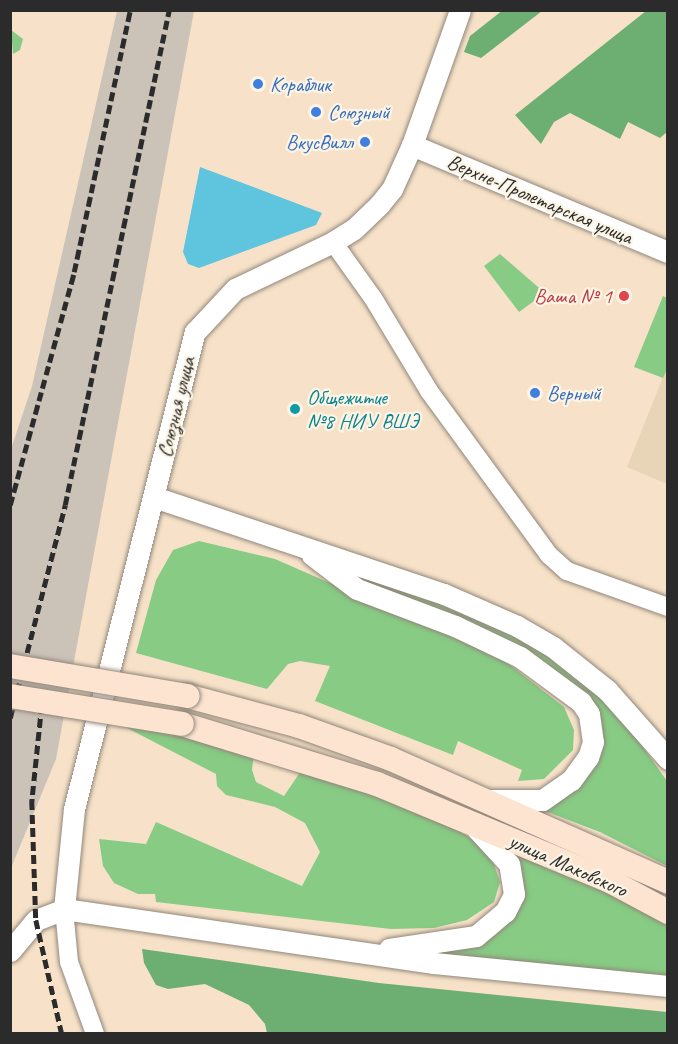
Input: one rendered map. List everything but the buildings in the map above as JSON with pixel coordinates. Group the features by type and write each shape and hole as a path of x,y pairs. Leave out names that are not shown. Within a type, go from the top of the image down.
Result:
{"main road":[{"name":"улица Маковского","path":"10,666 187,696 299,726 391,759 668,882"},
{"name":"улица Маковского","path":"10,696 182,724 377,784 612,882 668,912"}],"street":[{"name":"Союзная улица","path":"64,909 74,809 195,332 235,289 354,230 379,205 392,189 412,145 460,10"},
{"name":"Верхне-Пролетарская улица","path":"412,145 668,252"},
{"path":"333,242 373,298 429,391 549,555 567,571 668,607"},
{"path":"154,497 444,594 517,626 553,647 607,690 668,759"},
{"path":"300,546 357,589 455,626 520,657 581,702 589,714 593,742 588,757 571,780 542,800 483,799"},
{"path":"367,952 476,936 505,912 514,894 509,864 468,820"},
{"path":"10,951 36,920 64,909 434,963 668,986"},
{"path":"64,909 69,962 95,1034"}],"shaded area":[{"path":"117,11 194,11 56,759 11,868 11,449 32,386"},
{"path":"667,367 667,484 627,467"}],"green space":[{"path":"503,10 542,11 481,58 464,52 470,36"},
{"path":"646,11 667,11 667,132 660,138 628,122 620,139 570,113 554,122 541,144 515,115"},
{"path":"11,30 23,39 20,50 13,54"},
{"path":"500,254 545,293 519,312 484,266"},
{"path":"663,296 667,298 668,367 663,378 634,367"},
{"path":"199,541 275,559 501,658 564,707 574,730 573,750 544,779 518,781 522,770 458,741 453,755 315,701 330,666 300,661 288,664 267,689 136,653 156,580 173,550"},
{"path":"356,572 432,596 545,650 602,700 633,733 667,781 667,866 600,832 542,810 585,774 591,704 362,584"},
{"path":"131,725 254,753 252,770 256,782 284,796 303,768 456,829 476,842 493,861 500,882 494,902 467,920 434,928 391,929 156,902 155,894 138,894 114,883 103,866 99,839 146,844 156,822 302,886 320,852 305,823 275,807 226,795 217,786 216,774 127,728"},
{"path":"512,849 667,921 667,977 426,953 449,951 496,935 510,920 518,861"},
{"path":"142,949 379,983 667,1012 667,1033 267,1033 265,1024 249,1005 205,984 168,989 156,985 144,963"}],"water":[{"path":"200,167 322,213 316,225 199,268 188,264 183,252"}],"railway":[{"path":"10,505 74,272 130,10"},
{"path":"10,718 65,505 169,10"},
{"path":"42,705 32,801 36,920 62,1034"}],"place":[{"name":"Кораблик","path":"258,84"},
{"name":"Союзный","path":"316,112"},
{"name":"ВкусВилл","path":"365,142"},
{"name":"Ваша № 1","path":"624,296"},
{"name":"Верный","path":"535,393"},
{"name":"Общежитие №8 НИУ ВШЭ","path":"295,409"}]}
